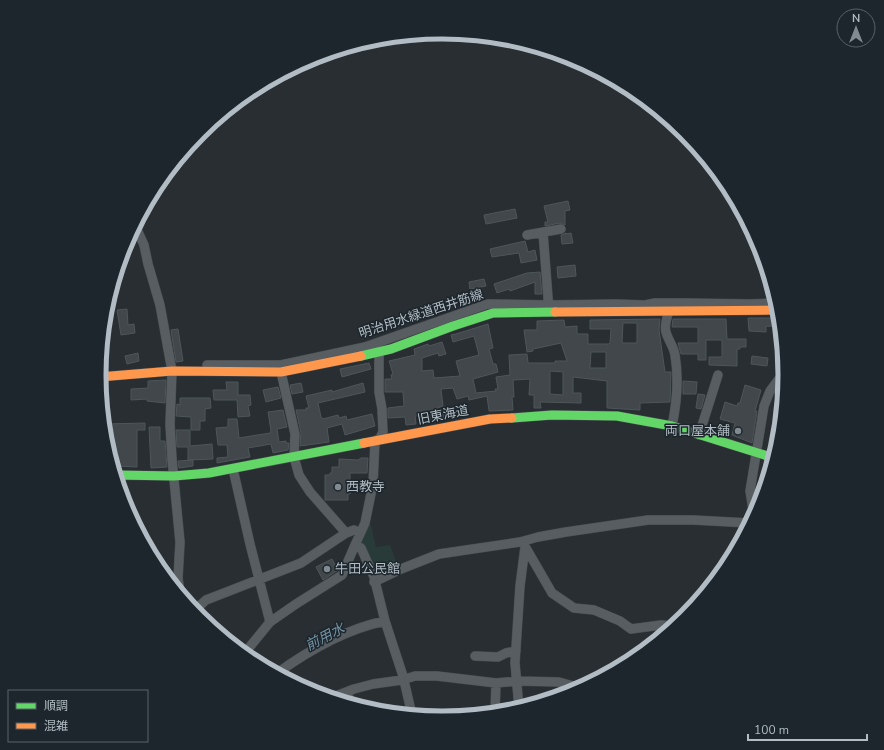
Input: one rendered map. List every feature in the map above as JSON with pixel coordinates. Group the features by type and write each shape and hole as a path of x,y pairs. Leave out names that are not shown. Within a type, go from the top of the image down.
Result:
{"street":[{"path":"527,235 561,229"},
{"path":"138,232 144,245 160,305 171,368 170,424 180,542 179,585"},
{"path":"543,232 548,309"},
{"path":"548,309 616,304 771,303"},
{"name":"明治用水緑道西井筋線","path":"106,371 281,364 365,348 488,304 492,305"},
{"path":"106,376 171,368 281,372 350,359 391,349 453,326 492,305 548,309 669,311 772,310"},
{"path":"669,311 665,332 675,353 678,376 672,426"},
{"path":"248,649 270,622 342,575 365,523 373,484 375,441 380,438 383,432 382,409 379,392 379,351"},
{"path":"281,372 295,434 294,457 299,475 310,492 346,533"},
{"path":"699,434 718,375"},
{"path":"752,504 750,491 764,406 770,391 778,379"},
{"name":"旧東海道","path":"121,475 174,476 209,473 490,420 552,415 617,416 672,426 768,456"},
{"path":"233,469 270,622"},
{"path":"374,582 401,569 439,554 523,545 538,537 566,532 648,520 693,520 744,523"},
{"path":"199,607 206,600 301,563 346,533 354,530 360,532"},
{"path":"355,545 361,548 374,577 374,582 385,621 404,680 411,709"},
{"path":"523,545 552,593 574,608 600,612 620,621 631,629 667,625"},
{"path":"518,703 518,681 515,663 523,545"},
{"path":"282,670 304,655 350,631 385,621"},
{"path":"476,656 498,657 506,653 516,651"},
{"path":"340,695 354,689 373,684 404,680 415,676 496,683 518,681 560,682 571,685"},
{"path":"495,707 496,683"},
{"path":"347,693 349,698"}],"shaded area":[{"path":"367,525 371,525 376,547 390,545 398,567 378,575 362,543 362,538"}],"building":[{"path":"568,201 570,210 565,211 565,225 560,223 545,226 545,222 548,222 544,206"},
{"path":"515,209 517,218 486,224 484,215"},
{"path":"571,233 573,243 562,244 561,235"},
{"path":"525,241 528,252 535,250 537,260 521,263 519,253 492,257 490,249"},
{"path":"575,265 576,276 558,278 557,267"},
{"path":"540,272 542,294 535,294 535,282 510,291 509,289 497,293 494,284 527,273"},
{"path":"484,279 486,286 470,289 469,282"},
{"path":"127,309 128,325 134,324 135,333 121,335 117,310"},
{"path":"748,318 773,318 774,327 766,326 766,332 749,331"},
{"path":"660,319 659,330 665,372 671,372 670,402 640,403 640,410 607,408 607,381 573,377 573,393 581,393 581,403 540,402 541,408 534,408 534,395 529,395 530,379 513,380 513,410 489,411 487,396 469,400 468,396 457,399 453,388 441,389 443,406 437,408 438,412 458,411 458,415 428,421 427,414 415,416 416,424 406,425 405,417 388,418 388,408 404,406 403,392 385,392 385,379 392,379 391,375 393,374 389,361 415,355 414,349 428,344 429,346 442,342 446,354 439,356 438,353 422,358 422,371 433,370 434,378 460,376 456,361 479,355 474,336 453,342 451,335 488,324 493,348 489,349 493,364 496,364 498,372 473,379 476,393 496,391 495,389 498,389 496,377 510,375 509,355 527,354 528,363 555,363 555,361 567,361 561,343 533,349 533,351 527,352 524,330 537,330 537,321 564,320 565,327 577,326 577,334 588,334 588,344 609,344 611,329 590,329 590,320","holes":["623,323 637,323 637,343 622,343","591,352 606,352 606,368 590,368","550,371 563,372 563,395 550,394"]},
{"path":"673,319 726,319 727,339 746,339 746,347 740,347 740,349 737,349 737,366 709,365 709,357 722,357 722,340 706,340 706,360 698,360 698,354 681,354 678,343 698,343 698,327 672,327"},
{"path":"178,329 183,361 176,362 171,330"},
{"path":"138,353 139,361 127,364 125,356"},
{"path":"752,356 768,358 767,366 751,364"},
{"path":"369,363 371,369 342,377 340,369"},
{"path":"166,380 165,403 147,401 147,399 131,400 131,389 148,388 148,381"},
{"path":"683,381 697,382 696,394 683,394"},
{"path":"226,382 238,382 238,395 250,395 251,405 248,406 250,416 238,417 237,400 214,400 213,390 227,390"},
{"path":"301,383 303,392 292,394 290,385"},
{"path":"363,383 365,392 318,403 321,417 323,419 338,415 339,418 346,416 347,420 372,414 375,426 345,435 342,424 327,428 329,442 300,446 301,433 296,410 306,410 306,408 309,408 306,396 332,390 332,392"},
{"path":"745,385 761,390 755,411 757,411 752,443 732,435 735,423 720,419 725,402 737,406 738,403 740,403"},
{"path":"278,387 281,398 266,402 263,390"},
{"path":"698,394 705,395 701,409 696,408"},
{"path":"180,398 210,398 211,408 205,409 205,421 200,421 200,430 191,430 191,417 176,416 177,404 180,405"},
{"path":"283,410 287,427 277,429 279,442 286,441 286,443 289,443 288,450 273,453 271,444 248,448 250,457 217,463 217,458 228,457 227,445 218,445 216,428 228,427 228,419 237,419 239,438 270,433 268,412"},
{"path":"145,423 145,430 137,430 137,467 118,466 110,424"},
{"path":"149,427 160,427 160,441 165,441 167,467 151,468"},
{"path":"176,430 190,430 190,446 212,444 213,459 188,460 188,447 177,447"},
{"path":"361,458 368,458 367,473 350,473 350,494 348,494 348,500 325,500 325,475 330,475 330,473 332,473 332,467 339,467 339,459 358,460"},
{"path":"193,460 193,466 179,468 178,461"},
{"name":"牛田公民館","path":"332,559 338,570 323,580 316,567"}],"traffic: fast":[{"path":"361,356 391,349 493,313 555,312"},
{"path":"512,418 552,415 617,416 672,426 768,456"},
{"path":"121,475 174,476 209,473 364,443"}],"traffic: slow":[{"path":"555,312 772,310"},
{"path":"106,376 172,371 281,372 361,356"},
{"path":"364,443 490,419 512,418"}],"place":[{"name":"両口屋本舗","path":"738,431"},
{"name":"西教寺","path":"338,487"},
{"name":"牛田公民館","path":"327,569"}],"water label":[{"name":"前用水","path":"325,637"}]}
